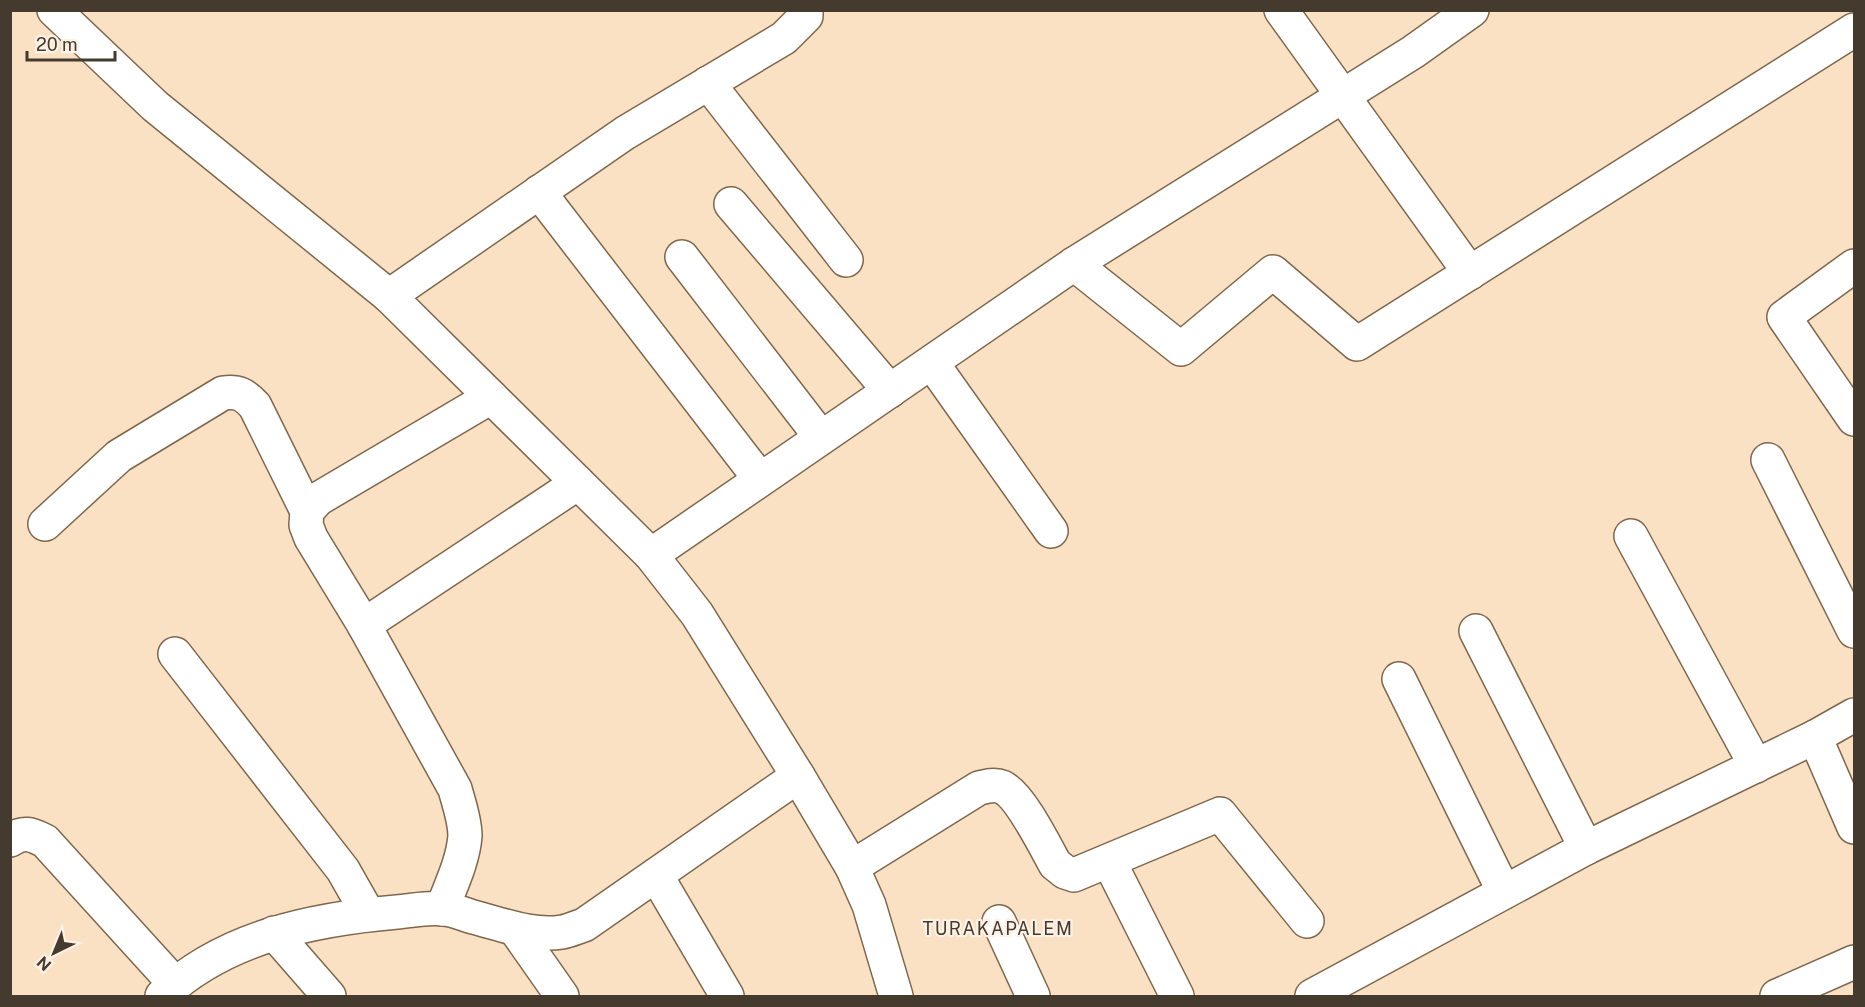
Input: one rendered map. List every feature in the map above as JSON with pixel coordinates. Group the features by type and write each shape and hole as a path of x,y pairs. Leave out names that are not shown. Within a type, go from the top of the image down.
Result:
{"street":[{"path":"54,10 154,106 389,296 651,555 697,614 852,867 869,904 896,996"},
{"path":"389,296 625,133 784,38 806,16 806,10"},
{"path":"1281,10 1470,273"},
{"path":"651,555 820,436 932,363 1074,264 1413,52 1472,10"},
{"path":"1074,264 1182,350 1273,272 1357,344 1854,30"},
{"path":"708,83 846,260"},
{"path":"539,192 760,479"},
{"path":"731,204 890,391"},
{"path":"682,257 820,436"},
{"path":"1854,266 1784,316 1854,418"},
{"path":"932,363 1051,531"},
{"path":"45,524 119,456 223,393 235,391 245,395 255,405 307,511 306,525 311,538 364,625 455,789 465,834 461,857 442,909"},
{"path":"307,511 318,499 491,397"},
{"path":"1768,460 1854,631"},
{"path":"364,625 578,483"},
{"path":"1631,536 1756,766"},
{"path":"1476,631 1586,848"},
{"path":"175,654 343,870 368,914"},
{"path":"1399,679 1504,892"},
{"path":"1312,996 1586,848 1815,737 1854,715"},
{"path":"1815,737 1854,827"},
{"path":"10,840 29,833 45,841 168,990 203,965 237,946 274,933 368,914 442,909 515,928 542,932 562,932 584,925 798,776"},
{"path":"852,867 979,788 990,785 1001,786 1017,799 1055,864 1065,872 1074,875 1220,814 1307,921"},
{"path":"1109,861 1177,996"},
{"path":"656,875 727,996"},
{"path":"999,922 1033,996"},
{"path":"515,928 562,996"},
{"path":"274,933 329,996"},
{"path":"1778,996 1854,962"}],"district":[{"name":"TURAKAPALEM","path":"998,928"}]}
